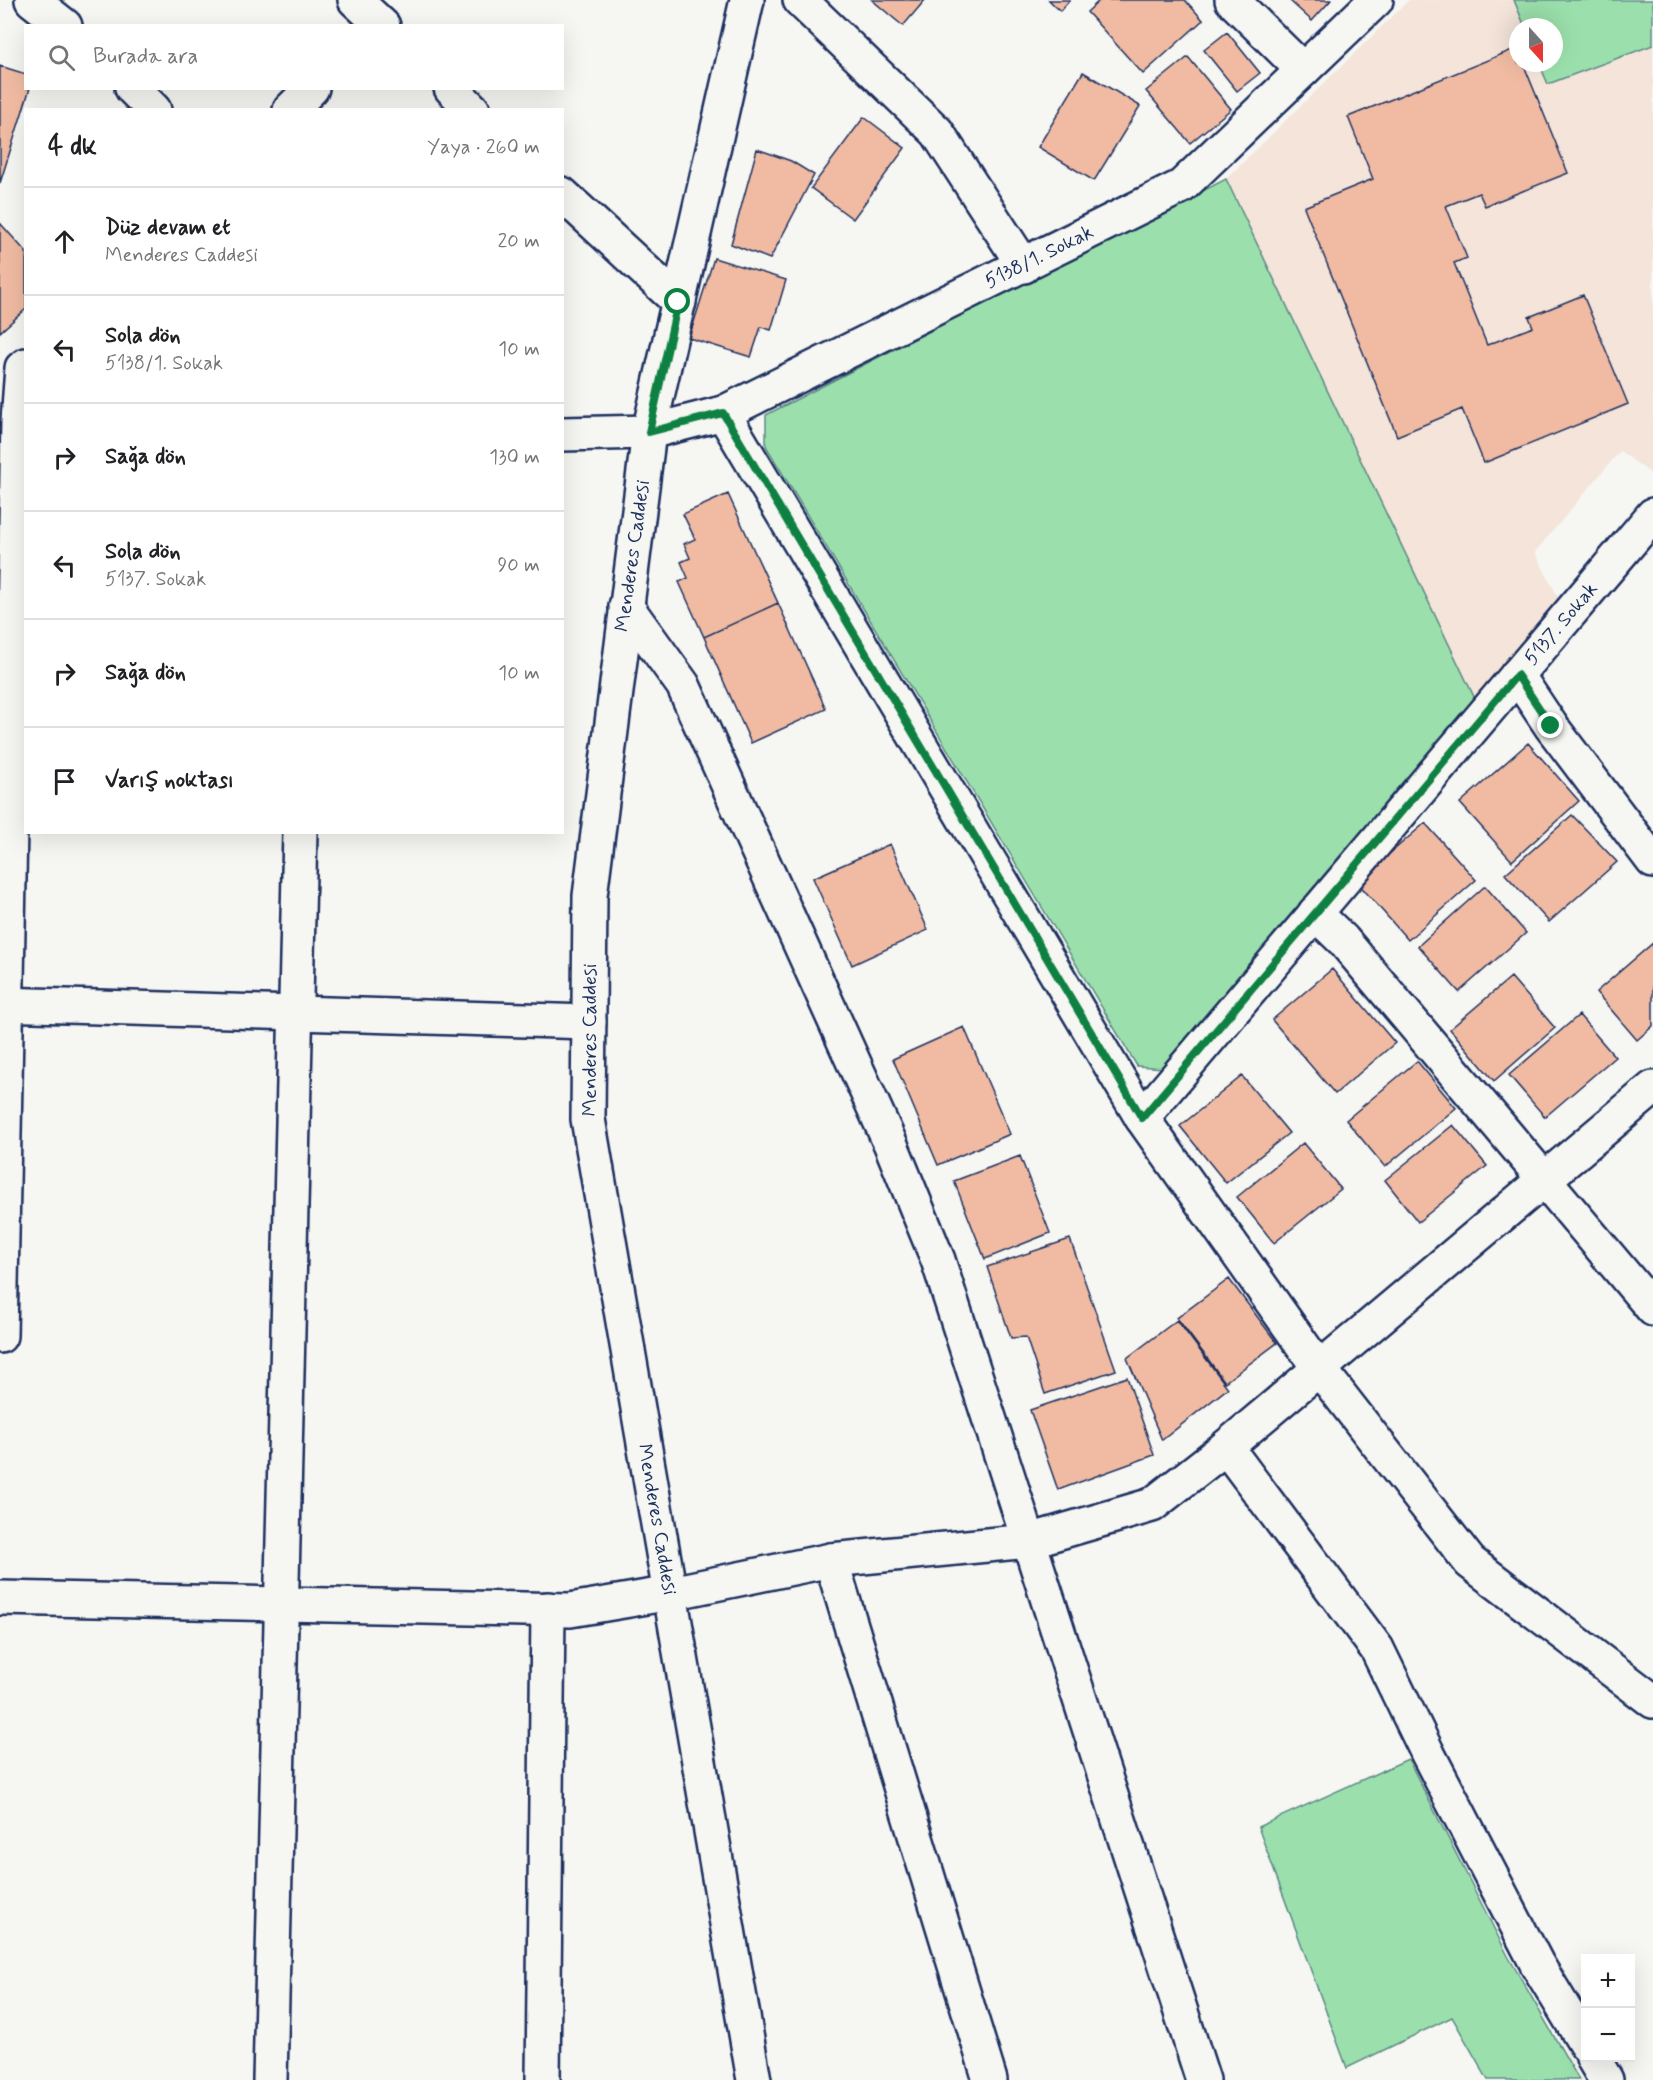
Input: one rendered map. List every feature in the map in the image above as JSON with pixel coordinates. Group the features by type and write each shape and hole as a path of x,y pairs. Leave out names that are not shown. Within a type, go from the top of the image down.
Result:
{"street":[{"path":"32,0 62,24"},
{"path":"356,0 379,24"},
{"name":"Menderes Caddesi","path":"747,0 649,432 590,896 588,1119 754,2080"},
{"path":"800,0 938,132 1024,266"},
{"path":"1232,0 1303,70"},
{"name":"5138/1. Sokak","path":"564,434 649,432 723,413 1182,186 1376,0"},
{"path":"134,90 152,108"},
{"path":"292,108 310,90"},
{"path":"453,90 471,108"},
{"path":"564,196 678,302"},
{"path":"0,1336 3,1004 14,420 24,366"},
{"path":"723,413 1142,1118 1318,1367 1470,1562 1653,1701"},
{"name":"5137. Sokak","path":"1142,1118 1653,515"},
{"path":"626,606 683,685 891,1145 938,1260 1203,2080"},
{"path":"1517,675 1551,726 1653,861"},
{"path":"270,2080 300,834"},
{"path":"1315,913 1343,940 1653,1309"},
{"path":"3,1004 589,1022"},
{"path":"0,1598 570,1610 671,1593 831,1560 1029,1541 1152,1505 1226,1447 1318,1367 1653,1088"},
{"path":"1226,1447 1377,1649 1429,1756 1537,1964 1581,2037"},
{"path":"831,1560 990,2080"},
{"path":"543,2080 548,1609"},
{"path":"1595,2062 1606,2080"}],"shaded area":[{"path":"1409,0 1653,0 1653,475 1620,451 1535,552 1559,600 1476,701 1226,179"}],"green space":[{"path":"1514,0 1653,0 1653,45 1548,84 1543,72 1563,72 1563,18 1521,18"},
{"path":"1226,179 1476,701 1164,1068 1137,1066 766,446 766,415"},
{"path":"1408,1759 1508,1956 1579,2080 1488,2080 1452,2017 1347,2068 1258,1827"}],"building":[{"path":"872,0 925,0 903,26"},
{"path":"1049,0 1070,0 1060,11"},
{"path":"1100,0 1185,0 1203,20 1143,74 1087,12"},
{"path":"1289,0 1331,0 1312,21"},
{"path":"1227,32 1260,73 1237,91 1204,50"},
{"path":"1509,51 1509,72 1527,72 1568,173 1485,206 1479,193 1446,206 1467,258 1454,263 1487,345 1533,327 1529,317 1583,295 1628,404 1484,463 1462,409 1397,436 1304,207 1373,179 1348,117"},
{"path":"1188,57 1231,109 1190,143 1146,91"},
{"path":"0,66 24,73 24,90 29,90 0,183"},
{"path":"1083,72 1140,106 1094,181 1038,147"},
{"path":"864,117 905,148 853,219 811,188"},
{"path":"757,149 791,161 814,175 770,259 731,244"},
{"path":"0,223 24,250 24,311 0,332"},
{"path":"714,258 786,280 771,330 761,327 751,357 689,338"},
{"path":"728,494 778,603 704,637 679,582 688,578 681,562 690,558 684,544 695,539 683,514"},
{"path":"778,603 826,709 751,743 704,637"},
{"path":"1528,743 1579,801 1512,861 1460,803"},
{"path":"1572,815 1617,862 1549,922 1505,874"},
{"path":"1425,823 1476,880 1408,940 1357,882"},
{"path":"890,844 928,930 852,965 813,878"},
{"path":"1485,886 1526,933 1459,992 1418,946"},
{"path":"1653,943 1653,1026 1637,1040 1596,992"},
{"path":"1332,969 1395,1043 1335,1094 1272,1020"},
{"path":"1511,977 1555,1028 1494,1081 1450,1029"},
{"path":"1579,1015 1615,1057 1545,1117 1509,1075"},
{"path":"964,1027 1010,1134 938,1165 893,1059"},
{"path":"1417,1061 1456,1108 1385,1167 1346,1120"},
{"path":"1242,1076 1289,1133 1226,1183 1180,1126"},
{"path":"1453,1125 1487,1166 1418,1222 1385,1180"},
{"path":"1303,1143 1341,1189 1274,1243 1237,1197"},
{"path":"1020,1156 1050,1233 985,1259 954,1181"},
{"path":"1070,1239 1116,1370 1045,1394 1026,1337 1011,1338 987,1267"},
{"path":"1229,1279 1277,1343 1225,1382 1177,1318"},
{"path":"1177,1320 1228,1388 1162,1440 1127,1358"},
{"path":"1127,1377 1154,1455 1058,1490 1030,1410"}],"route":[{"path":"678,302 649,432 723,413 1142,1118 1517,675 1551,726"}]}
